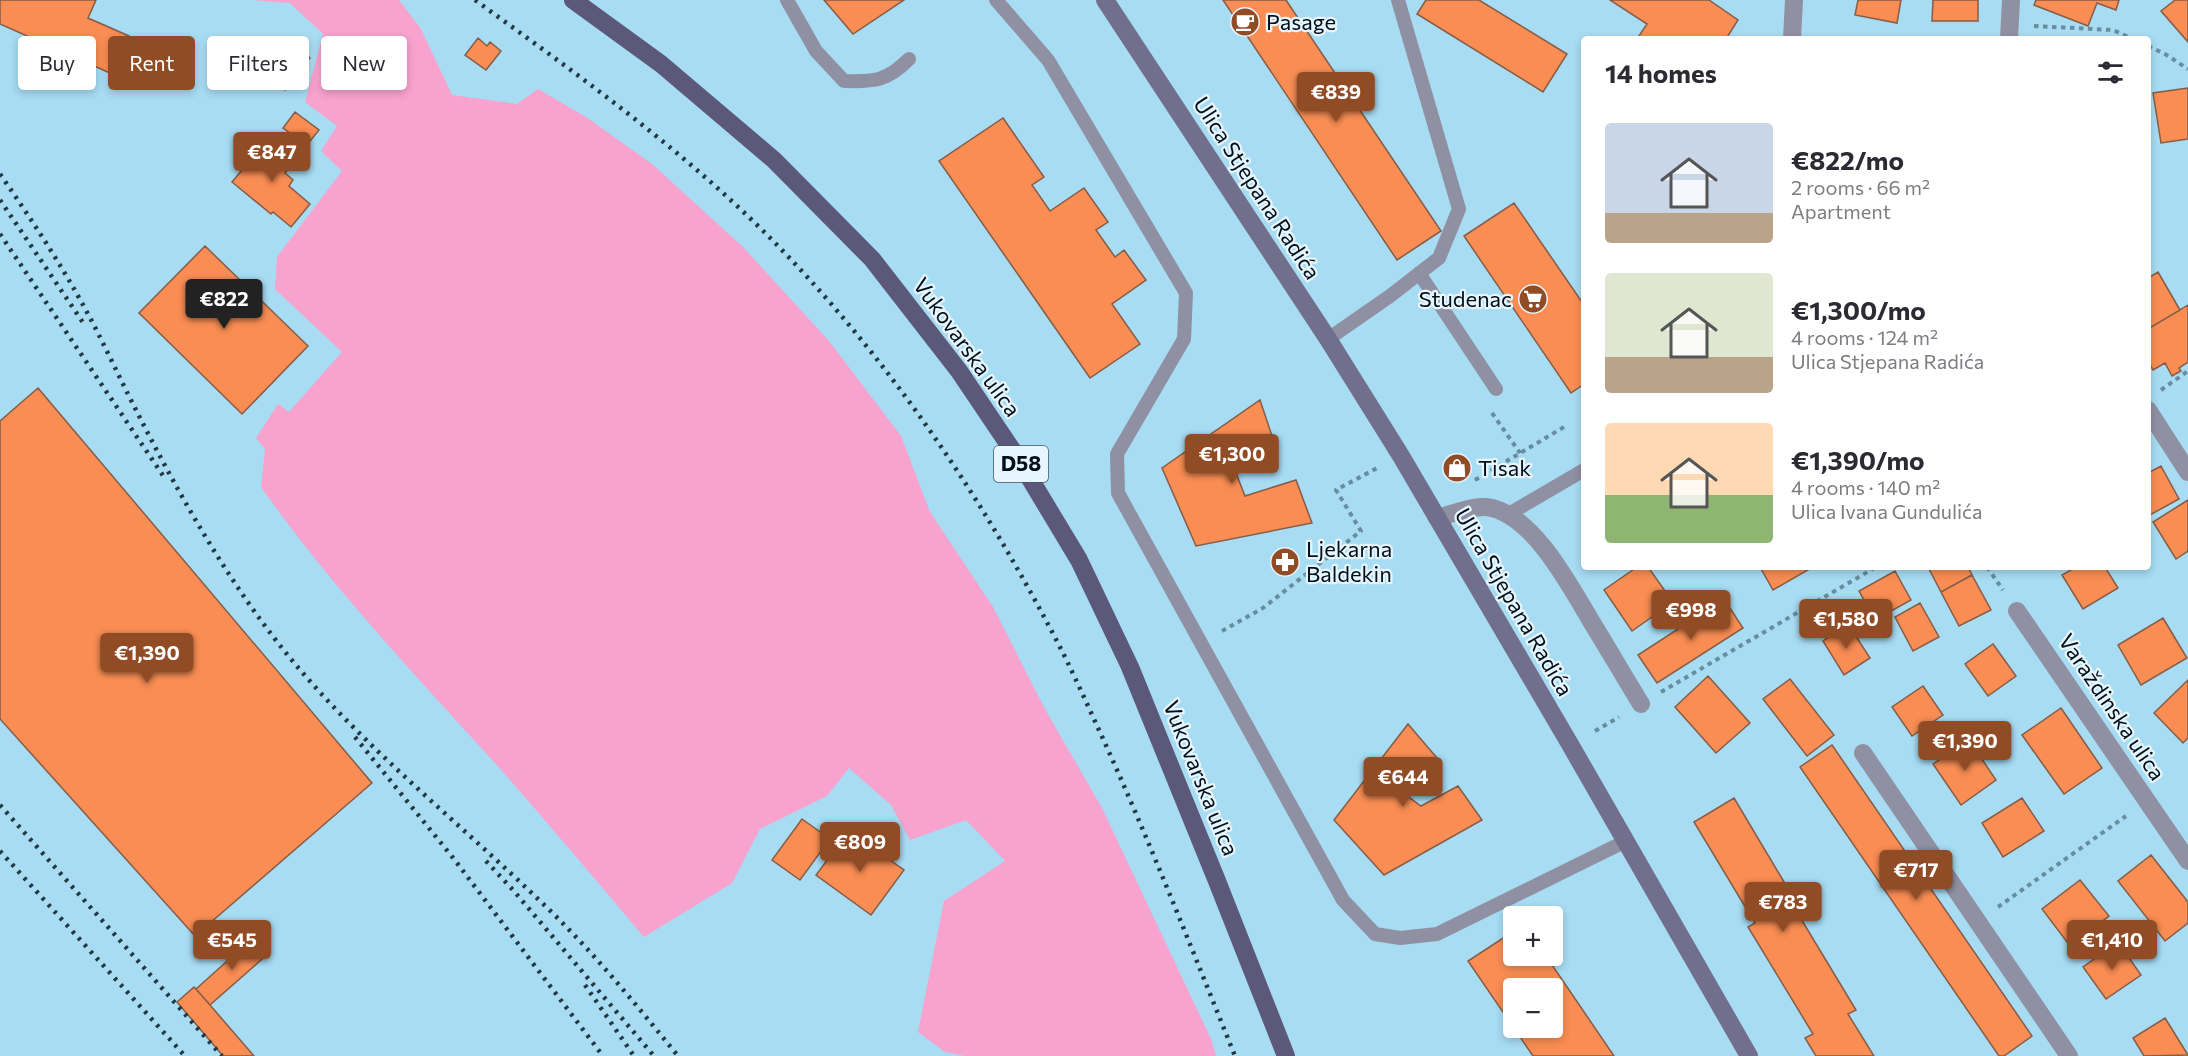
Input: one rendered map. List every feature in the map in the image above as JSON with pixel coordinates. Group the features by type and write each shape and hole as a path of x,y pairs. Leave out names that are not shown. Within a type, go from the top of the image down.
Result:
{"main road":[{"name":"Vukovarska ulica","path":"573,0 661,64 774,160 872,259 959,370 1017,456 1079,560 1130,668 1286,1056"},
{"name":"Ulica Stjepana Radića","path":"1105,0 1328,339 1437,518 1749,1056"}],"street":[{"path":"1792,36 1794,0"},
{"path":"2009,32 2011,0"},
{"path":"2152,401 2188,472"},
{"path":"1437,518 1485,507 1507,515 1528,531 1557,566 1641,704"},
{"name":"Varaždinska ulica","path":"2017,611 2188,861"},
{"path":"1863,753 2069,1056"}],"lane":[{"path":"787,0 816,51 844,81 865,82 893,75 909,59"},
{"path":"996,0 1048,60 1186,293 1184,339 1117,454 1118,493 1342,900 1375,934 1400,938 1437,934 1626,841"},
{"path":"1328,339 1439,258 1459,209 1398,0"},
{"path":"1419,273 1496,389"},
{"path":"1507,515 1581,472"}],"path":[{"path":"2009,32 2113,30 2126,36"},
{"path":"2151,47 2166,54 2188,69"},
{"path":"2152,401 2188,371"},
{"path":"1496,389 1490,409 1520,453"},
{"path":"1475,481 1564,427"},
{"path":"1201,643 1263,608 1361,531 1336,490 1380,467"},
{"path":"1641,704 1871,570"},
{"path":"1978,921 2147,801"}],"shaded area":[{"path":"252,0 399,0 421,29 452,95 517,104 538,89 586,117 652,164 743,247 829,341 901,436 930,512 993,607 1046,711 1102,808 1211,1039 1216,1056 965,1056 945,1052 918,1032 944,901 1005,861 966,820 910,840 891,805 849,768 827,796 760,829 732,883 644,937 552,828 345,595 261,487 265,449 256,438 278,404 289,412 342,352 275,289 277,257 342,171 321,151 337,126 305,102 321,42 321,90 407,90 407,36 322,36 290,3"}],"building":[{"path":"0,0 96,0 88,18 129,36 108,36 108,72 96,67 96,36 27,36 0,24"},
{"path":"824,0 904,0 853,34"},
{"path":"1223,0 1286,0 1441,231 1397,260"},
{"path":"1426,0 1479,0 1567,54 1543,92 1417,14"},
{"path":"1610,0 1709,0 1738,20 1728,36 1639,36 1647,24"},
{"path":"1858,0 1901,0 1897,23 1855,15"},
{"path":"1933,0 1978,0 1978,21 1932,21"},
{"path":"2036,0 2119,0 2116,10 2097,3 2088,26 2034,5"},
{"path":"2175,0 2188,0 2188,42 2161,11"},
{"path":"478,38 487,46 490,42 501,51 486,70 465,55"},
{"path":"2188,88 2188,139 2161,143 2153,93"},
{"path":"295,112 319,130 307,145 283,128"},
{"path":"1003,118 1044,177 1032,185 1050,211 1084,188 1108,222 1096,230 1115,257 1124,250 1146,280 1112,304 1140,344 1090,378 939,161"},
{"path":"270,137 297,159 285,173 293,180 289,186 310,204 291,227 232,182"},
{"path":"1514,203 1581,301 1581,386 1571,393 1464,236"},
{"path":"205,246 308,346 242,414 139,313"},
{"path":"2158,272 2180,310 2151,327 2151,276"},
{"path":"2188,305 2188,362 2179,368 2181,371 2172,376 2165,363 2153,370 2151,366 2151,327"},
{"path":"38,388 372,783 195,936 0,719 0,421"},
{"path":"1260,400 1275,445 1232,463 1245,496 1296,480 1312,523 1196,546 1162,468"},
{"path":"2161,466 2179,499 2151,514 2151,471"},
{"path":"2188,500 2188,551 2176,559 2153,522"},
{"path":"1633,570 1650,570 1673,602 1632,631 1604,590"},
{"path":"1762,570 1808,570 1773,590"},
{"path":"1930,570 1970,570 1972,575 1941,592"},
{"path":"2071,570 2107,570 2118,588 2083,609 2062,575"},
{"path":"1895,571 1911,600 1875,620 1859,591"},
{"path":"1972,575 1991,610 1959,626 1941,592"},
{"path":"1724,599 1743,628 1657,683 1638,655"},
{"path":"1920,603 1939,637 1913,651 1895,617"},
{"path":"2163,618 2187,658 2141,685 2118,645"},
{"path":"1848,624 1870,658 1844,675 1823,641"},
{"path":"1993,644 2016,676 1988,696 1965,664"},
{"path":"1708,676 1750,723 1716,753 1675,707"},
{"path":"1790,679 1834,735 1807,756 1763,699"},
{"path":"2188,680 2188,738 2183,743 2154,713"},
{"path":"1923,686 1943,715 1912,736 1892,707"},
{"path":"2061,708 2102,768 2064,794 2022,735"},
{"path":"1408,724 1437,758 1406,795 1421,806 1458,786 1482,820 1384,875 1334,820"},
{"path":"1969,740 1996,780 1961,805 1933,764"},
{"path":"1832,745 2032,1036 2004,1056 1999,1056 1800,767"},
{"path":"1734,798 1796,902 1792,904 1856,1010 1848,1014 1874,1056 1816,1056 1805,1038 1813,1034 1748,927 1755,923 1694,822"},
{"path":"2022,798 2044,831 2003,857 1982,823"},
{"path":"802,819 830,839 800,880 772,860"},
{"path":"849,831 904,870 871,915 816,875"},
{"path":"2151,855 2188,902 2188,923 2165,941 2118,881"},
{"path":"2080,880 2109,916 2070,946 2042,909"},
{"path":"254,937 269,953 210,1005 196,989"},
{"path":"1503,938 1503,966 1553,966 1561,978 1503,978 1503,1012 1468,961"},
{"path":"2118,942 2141,975 2106,999 2083,967"},
{"path":"1563,981 1614,1056 1533,1056 1521,1038 1563,1038"},
{"path":"194,987 254,1056 223,1056 177,1002"},
{"path":"2165,1018 2188,1055 2144,1056 2133,1038"}],"railway":[{"path":"475,0 633,118 709,180 745,214 822,293 900,389 936,439 1002,543 1062,651 1135,811 1235,1056"},
{"path":"0,174 82,303 151,439 202,532 240,591 282,648 341,715 373,747 558,918 594,956 678,1056"},
{"path":"0,200 84,324"},
{"path":"0,234 166,480"},
{"path":"355,737 454,859 603,1056"},
{"path":"0,805 222,1056"},
{"path":"0,851 185,1056"},
{"path":"486,861 654,1056"},
{"path":"585,985 634,1056"}],"place":[{"name":"Pasage","path":"1245,22"},
{"name":"Studenac","path":"1533,299"},
{"name":"Tisak","path":"1457,468"},
{"name":"Ljekarna Baldekin","path":"1285,562"}]}
